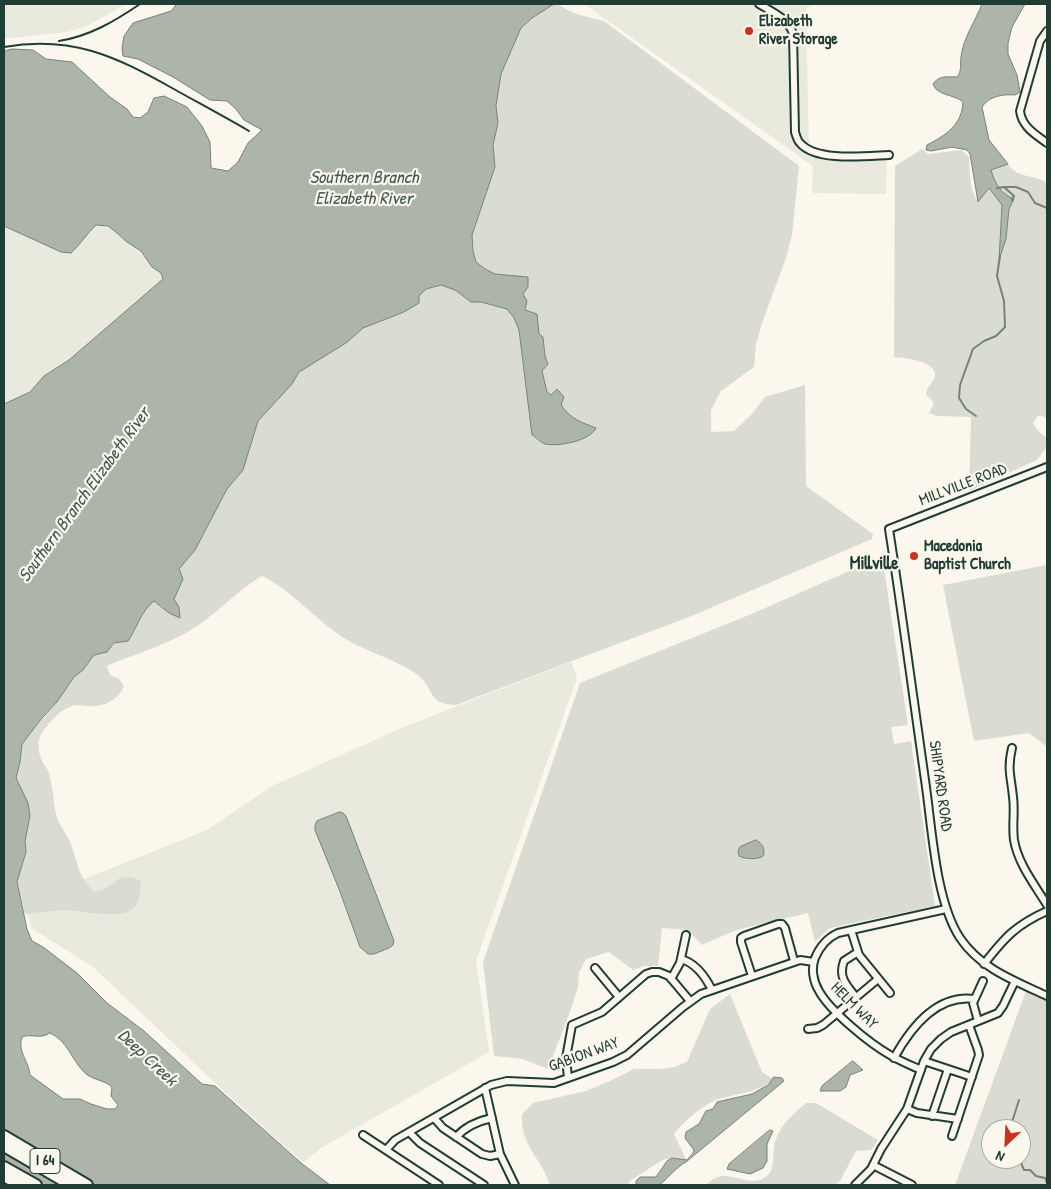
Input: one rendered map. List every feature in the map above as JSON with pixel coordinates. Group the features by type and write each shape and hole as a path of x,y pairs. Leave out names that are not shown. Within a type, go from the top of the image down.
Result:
{"highway":[{"name":"I 64","path":"4,1136 87,1185"},
{"path":"4,1146 71,1185"},
{"path":"4,1167 36,1185"},
{"name":"I 64","path":"4,1176 20,1185"}],"street":[{"path":"759,4 785,20 792,29 795,132 798,142 805,147 826,155 889,155"},
{"path":"1047,32 1040,42 1020,111 1021,118 1026,127 1047,143"},
{"name":"MILLVILLE ROAD","path":"889,529 1047,467"},
{"name":"SHIPYARD ROAD","path":"889,529 934,844 946,909 953,926 964,944 984,964 1047,996"},
{"path":"1012,748 1008,765 1013,795 1013,826 1016,848 1022,864 1047,905"},
{"path":"814,962 818,951 826,941 838,933 946,909"},
{"path":"984,964 1006,937 1017,927 1047,911"},
{"path":"752,976 741,938 778,924 782,924 786,928 794,962"},
{"path":"851,930 858,952 890,993"},
{"path":"671,978 681,959 686,935"},
{"path":"856,997 844,982 842,975 844,961 858,952"},
{"path":"681,959 694,964 705,977 712,990"},
{"name":"GABION WAY","path":"386,1150 395,1140 485,1088 502,1082 548,1083 613,1062 627,1055 690,1001 701,994 794,962 805,960 814,962"},
{"name":"HELM WAY","path":"814,962 813,975 817,989 824,998 863,1037 894,1058 921,1070"},
{"path":"595,968 619,997"},
{"path":"568,1078 566,1058 572,1025 598,1014 649,973 659,972 671,978 690,1001"},
{"path":"808,1029 820,1027 878,979"},
{"path":"978,1021 973,1008 974,999 983,981"},
{"path":"855,1185 867,1174 907,1109 924,1061 931,1049 951,1032 994,1015 1001,1010 1015,981"},
{"path":"894,1058 910,1031 928,1014 941,1006 961,998 974,999"},
{"path":"952,1136 979,1052 969,1024"},
{"path":"924,1061 972,1076"},
{"path":"932,1116 948,1069"},
{"path":"485,1088 500,1154 515,1185"},
{"path":"907,1109 917,1114 958,1119"},
{"path":"434,1118 456,1138 482,1154 490,1156 500,1154"},
{"path":"456,1138 465,1129 479,1121 492,1118"},
{"path":"409,1132 420,1143 484,1185"},
{"path":"363,1134 439,1185"},
{"path":"873,1165 912,1185"}],"shaded area":[{"path":"4,4 126,4 87,26 67,32 4,39"},
{"path":"554,4 569,11 604,21 799,166 792,235 786,258 762,323 756,344 754,367 721,391 711,410 711,432 734,431 751,415 765,397 805,385 806,486 873,534 872,539 694,615 456,705 446,704 435,699 419,676 400,664 347,640 328,627 282,588 262,576 241,590 193,629 164,644 107,666 110,675 119,679 124,686 122,691 114,699 98,706 76,705 64,710 43,731 39,739 39,751 49,773 57,818 70,842 81,874 95,892 108,887 121,878 126,877 141,881 140,895 135,907 121,913 100,914 63,910 25,914 17,882 26,852 25,841 30,815 16,778 22,744 57,702 74,677 83,670 94,655 107,652 153,601 169,613 180,617 179,607 174,599 183,579 179,569 195,550 226,489 243,470 258,421 292,384 299,372 346,343 363,328 404,312 419,303 419,296 426,289 441,285 455,290 471,302 481,302 507,309 514,318 519,330 532,435 544,444 596,428 580,422 569,415 562,406 557,390 551,395 547,392 542,371 548,364 543,337 539,334 538,319 525,310 523,294 528,277 495,274 476,262 473,251 472,235 495,167 493,145 498,123 496,106 501,74 521,28 532,18"},
{"path":"584,4 813,4 806,9 809,153 887,154 886,194 812,193 813,166"},
{"path":"922,149 928,154 961,150 969,157 971,186 978,202 989,188 1002,205 999,258 1006,239 1009,209 1006,196 995,184 991,170 1008,164 1016,172 1047,183 1047,419 1038,416 1033,423 1039,432 1046,437 1047,442 1045,449 1037,460 969,491 971,417 936,416 929,413 934,403 926,394 935,376 934,371 931,367 919,361 894,357 895,166"},
{"path":"96,224 108,226 141,251 152,267 161,273 163,279 69,360 44,376 30,392 4,404 4,226 61,252 79,246"},
{"path":"865,564 884,569 908,725 891,727 894,744 911,741 935,906 830,928 815,942 808,913 736,930 702,945 688,930 662,928 658,966 644,966 633,970 609,952 586,959 579,972 578,987 548,1069 523,1059 494,1056 483,962 580,683 754,613"},
{"path":"1047,565 1047,747 1029,733 974,741 943,585"},
{"path":"571,662 577,678 476,961 489,1052 321,1148 303,1163 216,1084 93,967 31,928 26,902 207,830 272,786 406,726"},
{"path":"1026,991 1047,1001 1047,1185 955,1185"},
{"path":"730,994 762,1072 774,1080 752,1091 716,1100 687,1120 674,1134 686,1159 664,1159 631,1180 627,1185 550,1185 524,1135 522,1114 533,1103 586,1091 634,1069 661,1069 675,1067 687,1062 710,1009"},
{"path":"806,1103 816,1103 878,1140 871,1150 856,1151 840,1181 834,1185 706,1185 721,1176 754,1181 767,1176 772,1169 774,1146 780,1130"}],"water":[{"name":"Southern Branch Elizabeth River","path":"177,4 554,4 532,18 521,28 501,74 496,106 498,123 493,145 495,167 472,235 473,251 476,262 495,274 528,277 528,287 523,294 527,301 525,310 537,314 539,334 543,337 548,364 542,371 547,392 551,395 557,389 564,397 561,405 568,414 596,428 593,433 581,440 558,445 545,444 532,435 519,330 514,318 507,309 481,302 471,302 455,290 441,285 426,289 419,296 419,303 404,312 363,328 346,343 299,372 292,384 258,421 243,470 227,489 195,550 179,569 183,579 174,599 179,607 180,618 169,613 154,601 142,615 128,641 114,643 107,652 94,655 83,670 74,677 57,702 22,744 16,778 28,803 30,816 25,841 26,852 17,882 27,929 32,941 77,973 107,1003 144,1031 202,1084 215,1086 301,1163 330,1185 4,1185 4,404 30,392 44,376 69,360 163,279 161,273 152,267 141,251 108,226 96,225 71,253 61,252 4,226 4,51 12,49 33,50 46,59 72,62 110,97 127,109 133,117 140,118 148,112 154,98 164,96 187,107 202,126 210,142 211,168 228,171 238,162 248,143 262,130 244,120 227,101 210,100 173,77 138,59 123,56 124,36 133,23 171,11","holes":["50,1033 56,1036 87,1075 112,1087 111,1096 118,1105 115,1109 107,1109 80,1099 63,1099 30,1075 22,1052 22,1037 43,1036"]},
{"path":"982,4 1025,4 1012,27 1008,43 1008,54 1017,75 1020,92 1015,95 1001,95 992,98 982,107 989,140 1008,164 991,170 1002,191 1014,199 1009,209 1006,239 999,260 1002,205 989,188 978,202 970,154 967,150 952,147 931,151 926,150 927,145 952,128 960,117 963,102 938,91 933,84 941,78 957,77 959,75 964,43"},
{"path":"340,812 346,816 394,941 393,945 389,948 374,954 368,954 360,947 315,830 317,821"},
{"path":"756,840 763,846 763,856 751,859 739,856 738,851 740,847"},
{"path":"853,1061 863,1070 850,1075 846,1087 840,1091 820,1091 822,1086"},
{"path":"774,1077 782,1078 784,1081 663,1182 659,1185 636,1185 636,1181 640,1177 656,1177 667,1161 672,1158 687,1160 694,1150 685,1138 686,1132 699,1124 706,1111 713,1109 717,1102 752,1094 768,1085"},
{"path":"770,1130 773,1131 767,1144 767,1161 763,1168 750,1174 727,1169 729,1164"}],"waterway":[{"path":"997,188 1004,187 1014,196 1012,200"},
{"path":"1005,187 1016,187 1028,192 1035,203 1047,208"},
{"path":"976,416 966,409 959,398 960,385 973,349 984,341 996,336 1005,327 1004,301 997,276 1000,256"},
{"path":"1013,1119 1019,1100"},
{"path":"1024,1169 1030,1170 1036,1176 1045,1178 1047,1183"}],"railway":[{"path":"59,41 81,36 102,27 140,4"},
{"path":"4,47 50,44 72,46 92,51 131,66 249,131"}],"place":[{"name":"Elizabeth River Storage","path":"749,31"},
{"name":"Macedonia Baptist Church","path":"914,556"}],"district":[{"name":"Millville","path":"874,564"}],"water label":[{"name":"Deep Creek","path":"147,1058"}]}
